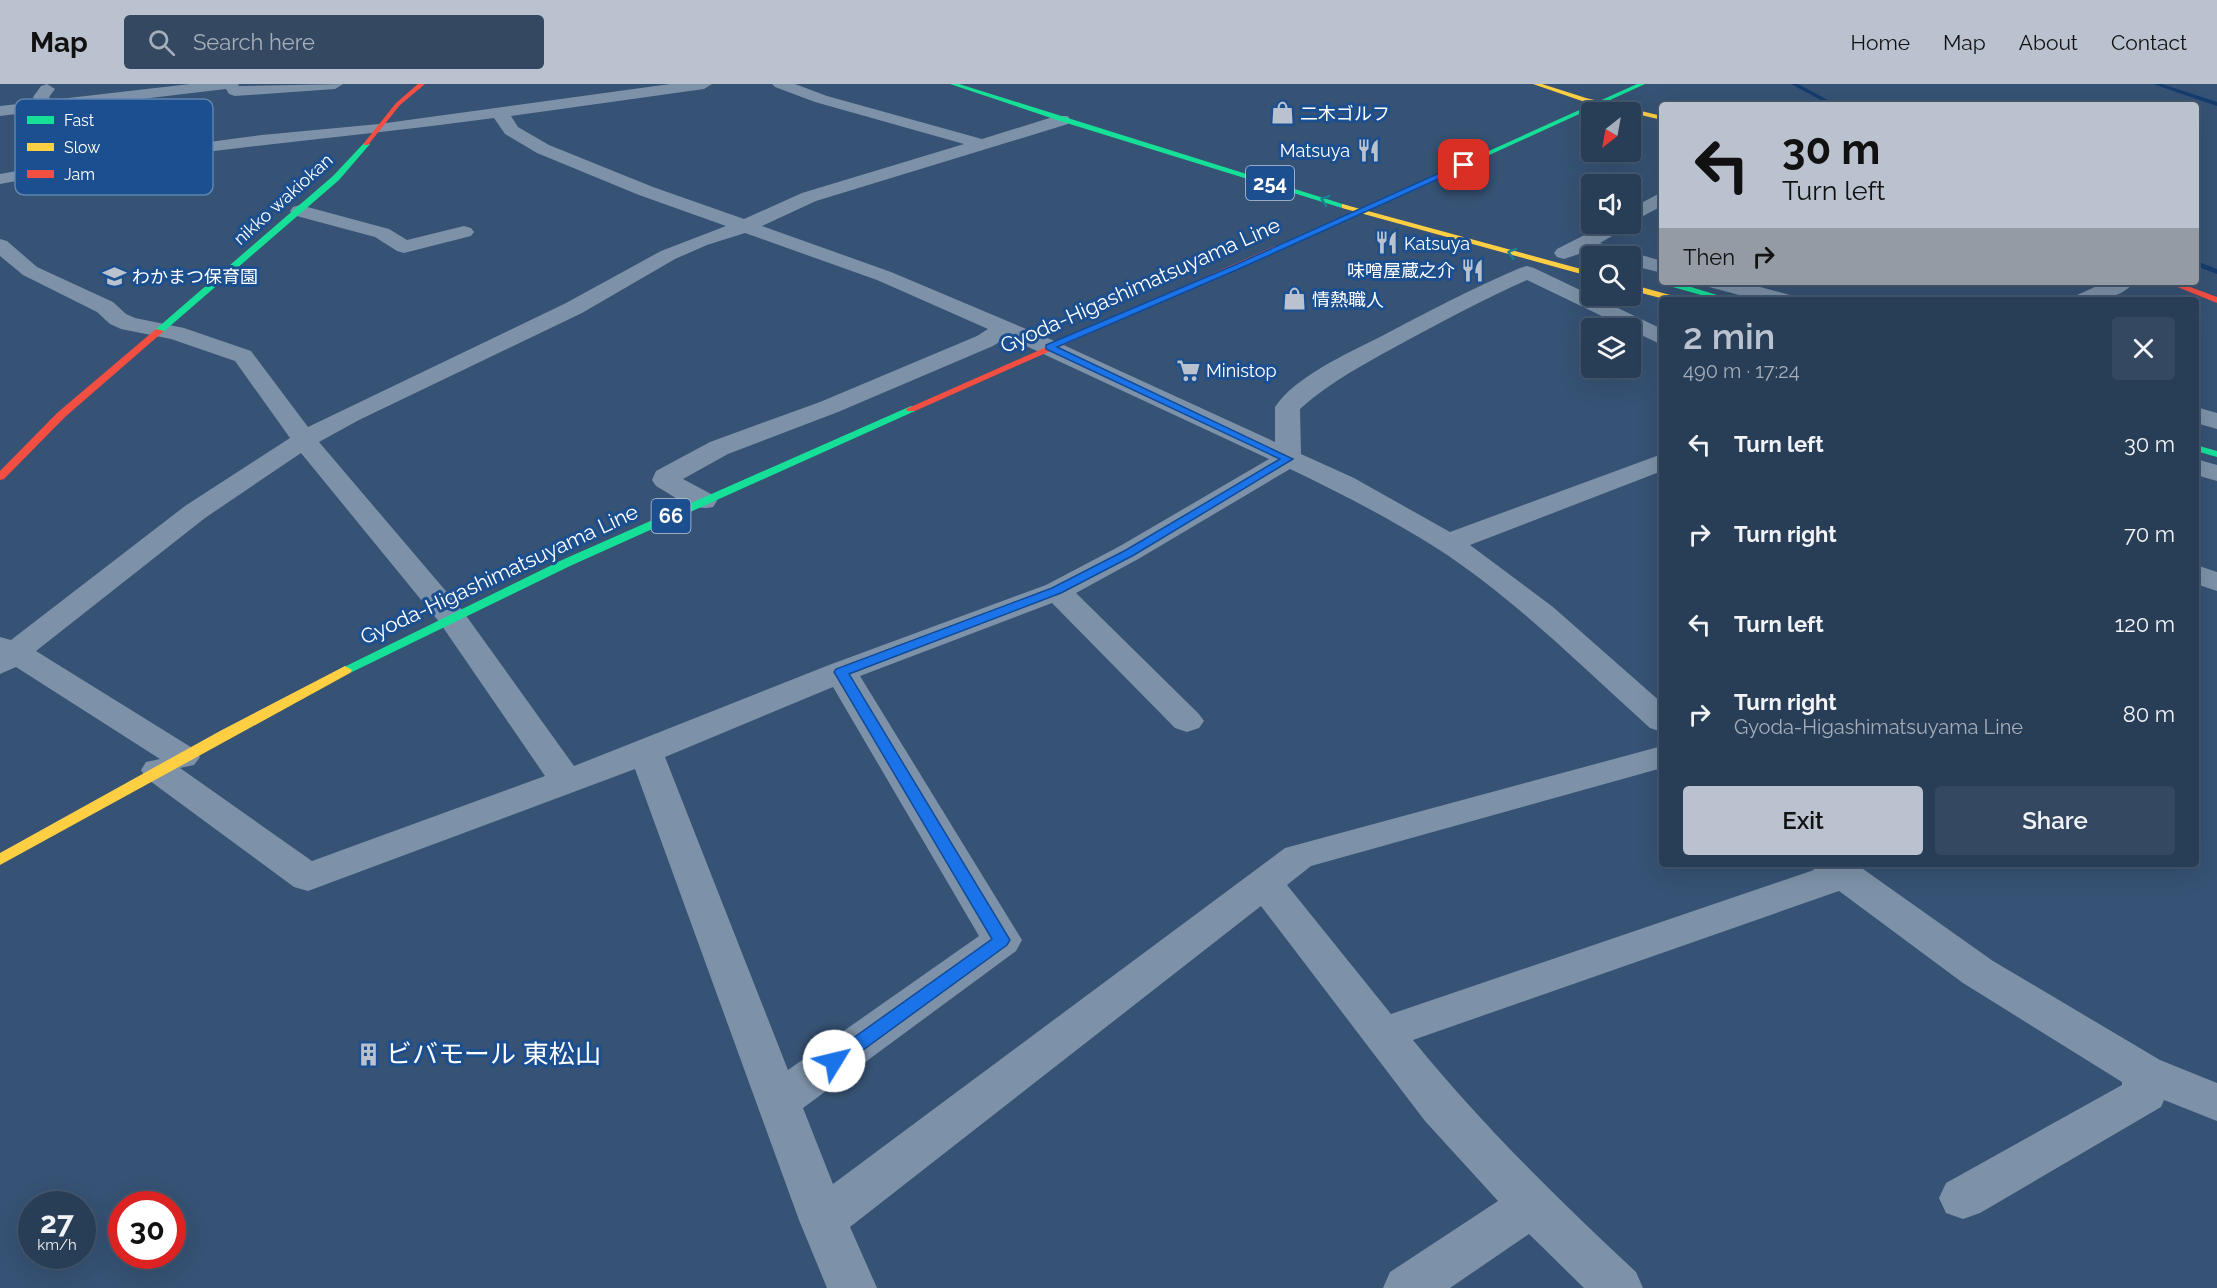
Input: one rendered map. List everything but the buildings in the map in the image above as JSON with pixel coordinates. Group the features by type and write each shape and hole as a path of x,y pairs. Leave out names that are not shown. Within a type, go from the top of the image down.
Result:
{"main road":[{"name":"nikko wakiokan","path":"0,477 61,415 336,178 398,104 422,84"},
{"name":"254","path":"953,84 1062,120 1360,211 1545,263"},
{"name":"254","path":"983,84 1082,116 1327,186"},
{"path":"1536,84 1593,102"},
{"name":"Gyoda-Higashimatsuyama Line","path":"1603,102 1642,84"},
{"name":"Gyoda-Higashimatsuyama Line","path":"0,860 289,699 451,617 703,501 1049,347 1238,267 1581,112"},
{"path":"1641,113 1659,117"},
{"path":"1360,195 1411,210 1545,263"},
{"path":"1641,275 1659,281"},
{"path":"1675,285 1718,297"},
{"path":"2177,285 2217,300"},
{"path":"1641,289 1668,297"},
{"path":"2199,449 2217,454"}],"street":[{"path":"42,99 41,97 51,84"},
{"path":"99,99 230,84 235,91 334,84"},
{"path":"213,146 379,129 704,84"},
{"path":"780,84 821,99 986,145"},
{"path":"0,111 15,109"},
{"path":"495,113 503,116 511,130 543,149 646,191 884,276 1049,347 1344,484 1448,543 1542,614 1659,718"},
{"path":"1062,120 809,197 743,227 668,255 574,308 350,415 304,440 195,512 5,654 170,764 308,877 645,752 841,672 1057,591 1130,552 1288,459"},
{"path":"0,179 15,176"},
{"path":"1641,210 1659,200"},
{"path":"300,211 382,233 404,247 464,232"},
{"path":"0,245 30,271 105,307 118,319 129,324 176,333 243,356 304,440 451,617 566,781"},
{"path":"1641,261 1659,266"},
{"path":"1288,459 1287,407 1308,388 1332,372 1476,294 1545,263 1581,268"},
{"path":"1545,263 1581,268"},
{"path":"1545,263 1659,336"},
{"path":"1728,285 1771,297"},
{"path":"2091,297 2117,285"},
{"path":"1641,306 1659,311"},
{"path":"703,501 666,480 666,477 719,448 839,402 985,340 1005,328"},
{"path":"2199,416 2217,421"},
{"path":"1448,543 1659,463"},
{"path":"2199,468 2217,473"},
{"path":"2199,575 2217,582"},
{"path":"1057,591 1187,721"},
{"path":"779,1101 1002,940 841,672"},
{"path":"645,752 823,1220 852,1288"},
{"path":"823,1220 1298,857 1659,758"},
{"path":"1382,1034 1835,870 1978,972 2144,1073 2217,1102"},
{"path":"1264,883 1441,1108 1532,1205 1618,1288"},
{"path":"1964,1198 2145,1094 2144,1073"},
{"path":"1408,1288 1532,1205"}],"waterway":[{"path":"1794,84 1828,102"},
{"path":"2156,84 2217,104"},
{"path":"2199,264 2217,272"}],"traffic: fast":[{"path":"953,84 1062,120 1345,206"},
{"path":"1360,211 1642,84"},
{"path":"159,331 336,178 366,144"},
{"path":"1278,248 1360,211"},
{"path":"1676,285 1718,297"},
{"path":"345,670 566,563 911,409"},
{"path":"2199,449 2217,454"}],"traffic: slow":[{"path":"1536,84 1584,100 1659,117"},
{"path":"1345,206 1581,272"},
{"path":"1641,290 1667,297"},
{"path":"0,860 225,734 345,670"}],"traffic: jam":[{"path":"366,144 398,104 422,84"},
{"path":"911,409 1278,248"},
{"path":"2177,285 2217,300"},
{"path":"0,477 61,415 159,331"}],"place":[{"name":"二木ゴルフ","path":"1282,113"},
{"name":"Matsuya","path":"1368,150"},
{"name":"Katsuya","path":"1386,243"},
{"name":"味噌屋蔵之介","path":"1473,270"},
{"name":"わかまつ保育園","path":"114,276"},
{"name":"情熱職人","path":"1294,299"},
{"name":"Ministop","path":"1188,370"},
{"name":"ビバモール 東松山","path":"368,1054"}],"route":[{"path":"834,1061 1002,940 841,672 1057,591 1130,552 1254,476 1288,459 1049,347 1238,267 1464,165"}]}
